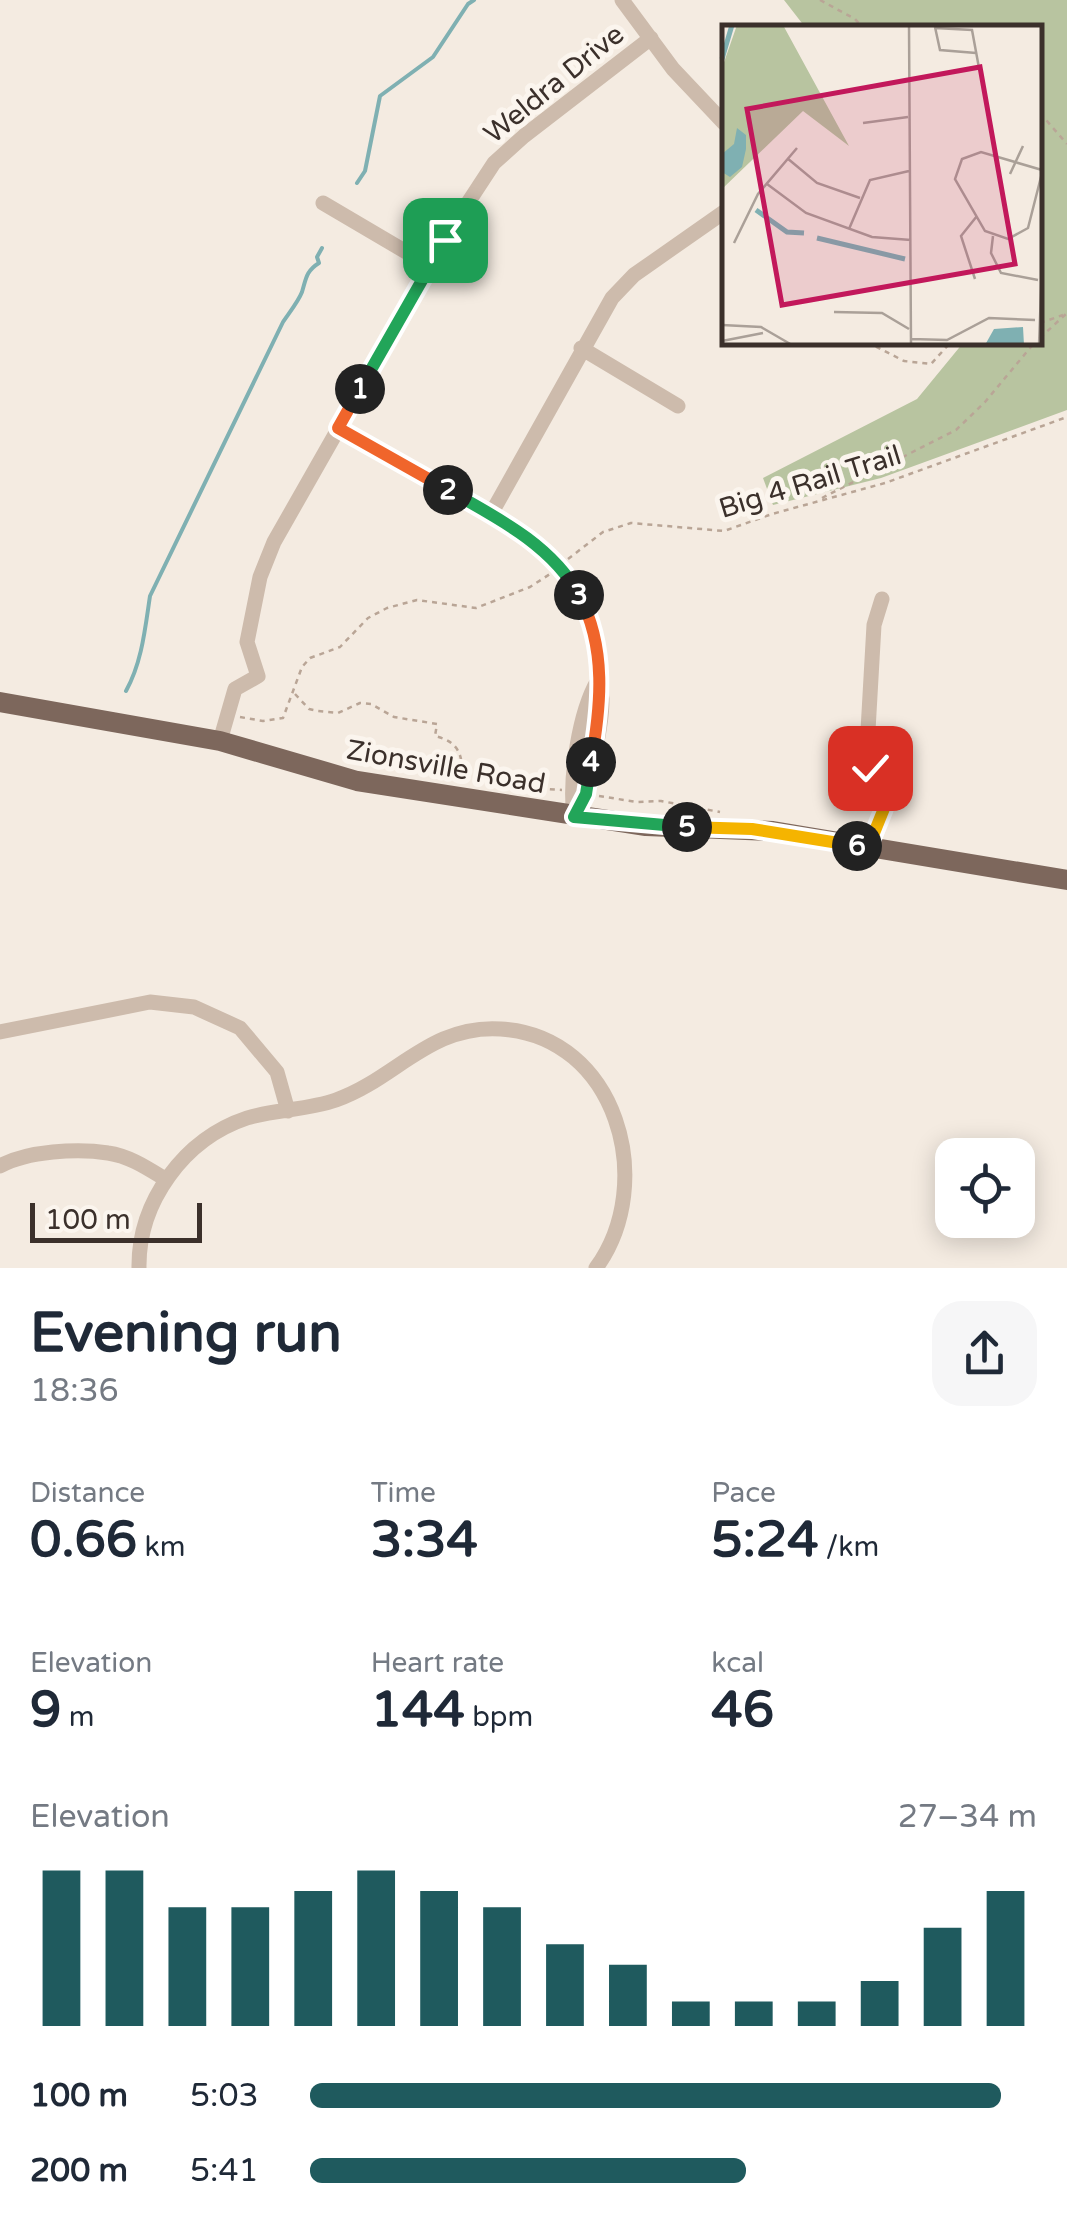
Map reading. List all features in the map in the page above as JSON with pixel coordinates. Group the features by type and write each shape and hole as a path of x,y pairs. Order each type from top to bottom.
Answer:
{"main road":[{"name":"Zionsville Road","path":"0,702 220,741 356,781 646,826 752,829 1067,880"}],"street":[{"path":"622,0 672,68 722,122"},
{"name":"Weldra Drive","path":"229,715 235,689 258,676 248,642 260,577 274,542 430,266 494,162 651,38"},
{"path":"323,203 430,266"},
{"path":"491,514 612,298 634,274 722,213"},
{"path":"581,348 678,406"},
{"path":"338,428 491,514 549,555 573,584 595,637 602,700 586,794 574,817"},
{"path":"868,848 885,806 870,768 867,748 874,625 882,599"},
{"path":"220,741 229,715"},
{"path":"0,1032 150,1002 194,1007 240,1028 277,1072 288,1110"},
{"path":"139,1268 148,1212 165,1179 202,1142 246,1119 338,1099 446,1035 500,1029 539,1037 571,1055 601,1085 623,1145 622,1193 607,1252 596,1268"},
{"path":"0,1166 37,1156 109,1153 139,1163 165,1179"}],"path":[{"path":"823,1 860,25"},
{"path":"1042,115 1067,144"},
{"path":"1042,321 1066,314"},
{"path":"1042,336 1066,314"},
{"path":"873,345 904,361 930,364 948,345"},
{"path":"815,502 956,430 1032,345"},
{"name":"Big 4 Rail Trail","path":"568,560 602,532 631,523 724,531 885,483 1067,417"},
{"path":"229,715 263,721 283,718 302,667 310,658 340,647 368,618 387,608 417,600 476,608 530,588 550,574"},
{"path":"294,693 309,709 318,712 338,713 371,704 394,717 437,724 435,736 451,742 462,757 461,783 470,784"},
{"path":"488,784 553,788"}],"green space":[{"path":"784,0 1067,0 1067,410 881,478 773,505 763,478 917,399 961,345 1042,345 1042,25 803,25"}],"waterway":[{"path":"357,183 365,171 380,96 433,57 474,0"},
{"path":"126,691 139,657 150,596 283,322 300,296 309,272 319,263 317,257 322,248"}],"route":[{"path":"445,240 338,428 491,514 549,555 573,584 595,637 602,700 586,794 574,817 646,826 752,829 868,848 885,806 870,768"}]}
